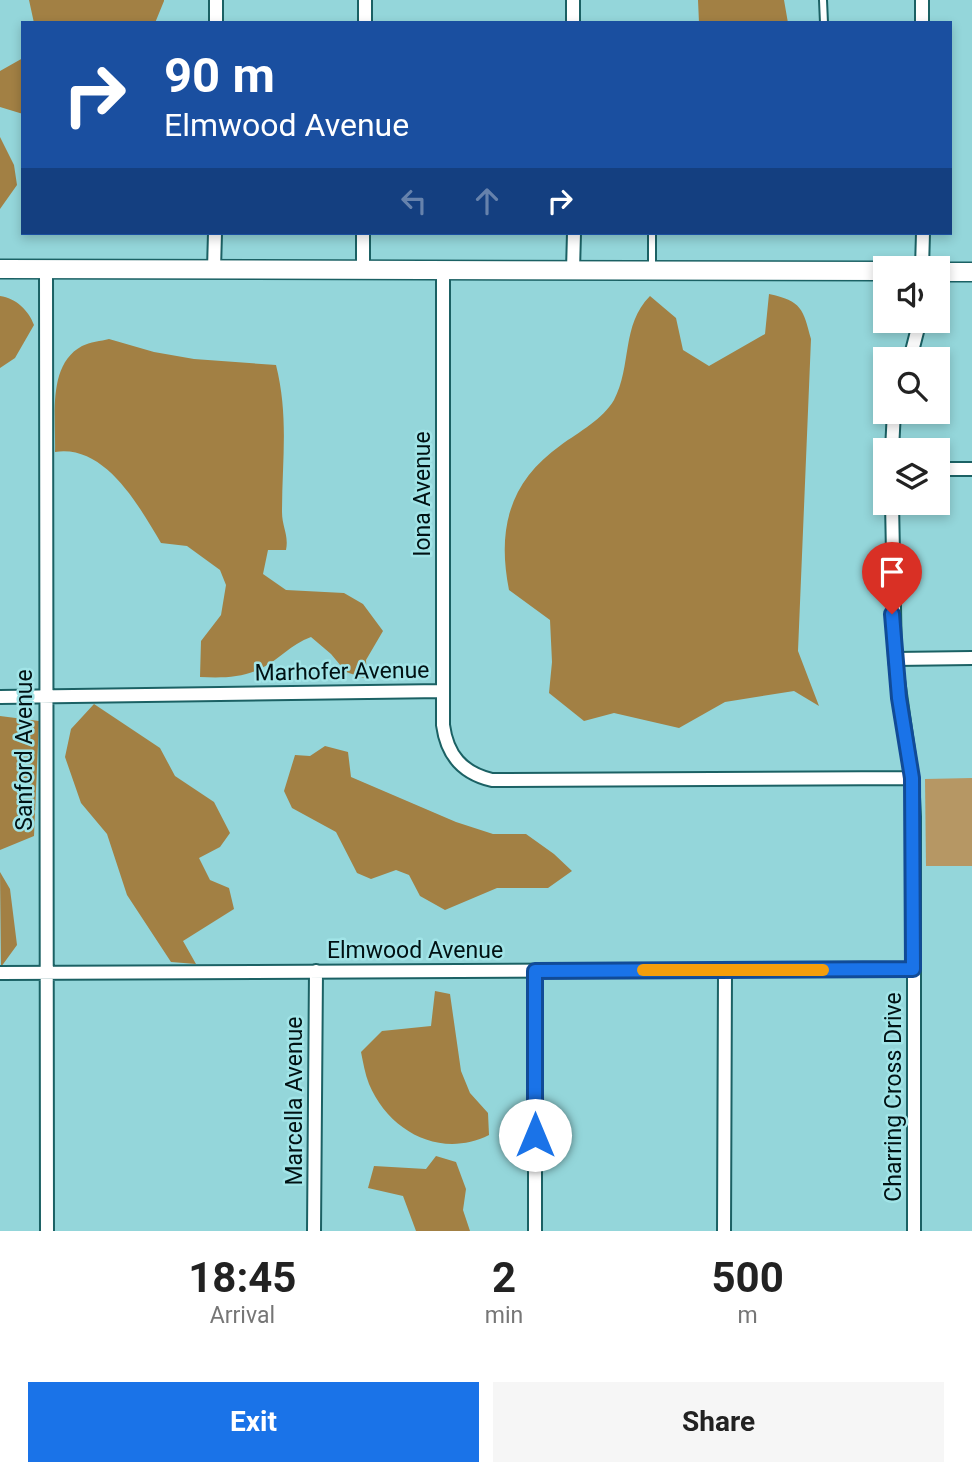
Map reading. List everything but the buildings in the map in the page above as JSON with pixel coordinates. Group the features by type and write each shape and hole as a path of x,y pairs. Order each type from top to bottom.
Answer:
{"main road":[{"path":"0,269 873,271"},
{"path":"950,272 972,272"}],"street":[{"path":"216,0 216,21"},
{"path":"365,0 365,21"},
{"path":"573,0 573,21"},
{"path":"922,0 922,21"},
{"path":"215,235 215,269"},
{"path":"363,235 363,269"},
{"path":"573,270 574,235"},
{"path":"922,256 923,235"},
{"name":"Sanford Avenue","path":"46,269 47,1231"},
{"name":"Iona Avenue","path":"443,270 443,691"},
{"path":"950,469 972,469"},
{"name":"Charring Cross Drive","path":"892,515 895,659 912,778 914,1231"},
{"path":"895,659 972,658"},
{"name":"Marhofer Avenue","path":"0,697 443,691 446,743 453,756 464,769 492,780 912,778"},
{"name":"Elmwood Avenue","path":"0,973 724,972 913,969"},
{"name":"Marcella Avenue","path":"314,1231 316,971"},
{"path":"535,971 535,1231"},
{"path":"724,972 724,1231"}],"lane":[{"path":"823,0 824,21"},
{"path":"652,235 652,270"}],"shaded area":[{"path":"29,0 164,0 156,21 34,21"},
{"path":"698,0 784,0 788,21 699,21"},
{"path":"21,59 21,113 0,107 0,71"},
{"path":"0,137 14,165 17,185 0,209"},
{"path":"769,294 795,303 803,313 811,339 798,651 819,706 794,691 725,702 679,728 614,713 584,721 549,693 552,662 550,620 509,590 505,547 511,508 529,475 543,459 597,419 614,400 620,387 635,320 650,296 676,318 683,350 709,366 765,334"},
{"path":"0,296 21,306 34,325 15,358 0,368"},
{"path":"109,339 154,352 194,359 276,365 284,421 282,512 287,545 286,550 268,550 263,574 286,590 344,593 363,604 383,631 366,660 367,679 346,672 331,654 311,637 253,672 231,677 200,677 201,641 221,615 226,585 220,570 187,546 161,543 131,496 105,468 90,458 73,452 55,452 56,393 63,366 82,346"},
{"path":"94,704 160,748 175,776 214,802 230,833 220,847 199,858 210,880 229,888 234,909 183,941 196,964 171,962 127,895 107,834 81,803 65,757 71,729"},
{"path":"0,716 39,721 34,836 0,850"},
{"path":"325,746 348,752 351,777 456,822 493,834 526,834 572,871 548,888 497,888 445,910 420,896 409,875 396,870 371,879 357,873 336,832 292,808 284,791 295,755 310,756"},
{"path":"972,778 972,866 926,866 925,779"},
{"path":"0,872 10,889 17,945 1,967"},
{"path":"435,991 450,994 461,1071 470,1093 488,1113 489,1135 471,1142 435,1142 403,1128 389,1116 378,1101 364,1068 361,1052 382,1031 431,1026"},
{"path":"436,1156 456,1162 466,1189 463,1210 470,1231 416,1231 403,1196 368,1188 374,1166 426,1169"}],"slow traffic":[{"path":"643,970 823,970"}],"route":[{"path":"535,1135 535,971 913,969 912,778 899,698 892,614"}]}
